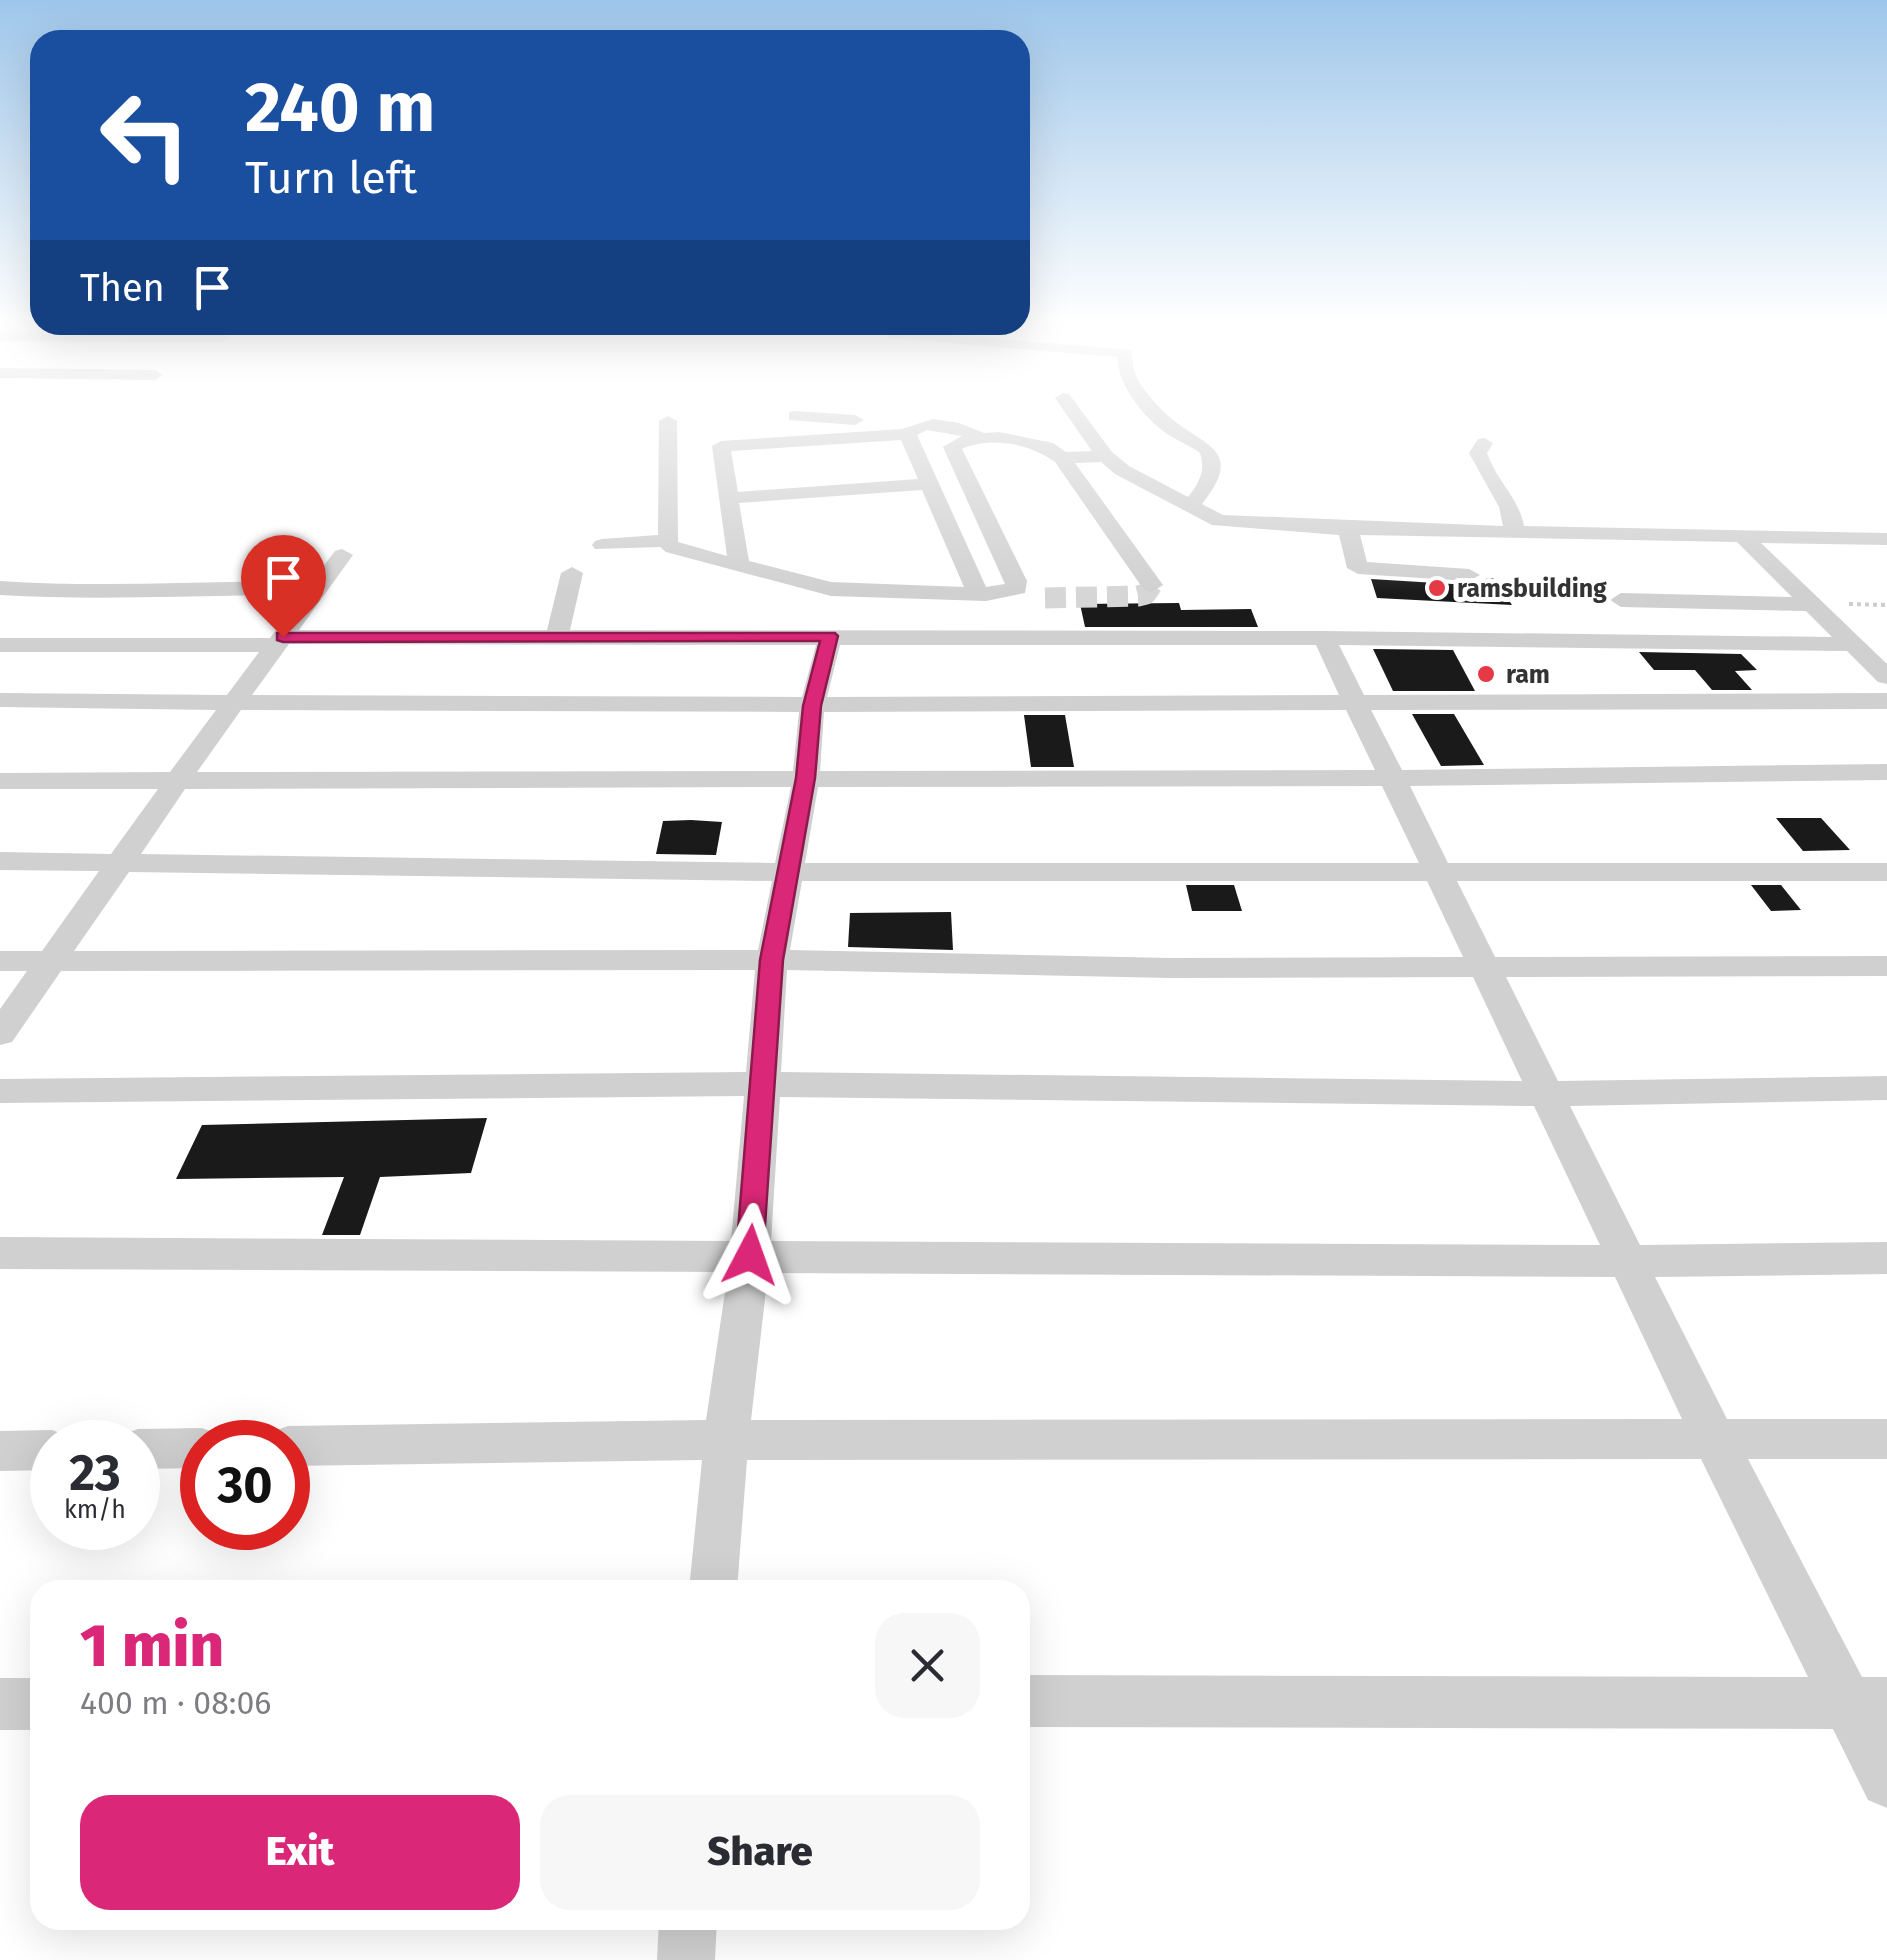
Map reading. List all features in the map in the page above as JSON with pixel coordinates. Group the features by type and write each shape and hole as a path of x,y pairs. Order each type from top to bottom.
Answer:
{"street":[{"path":"1072,410 1104,456 1189,508 1234,524 1887,539"},
{"path":"1156,410 1211,456 1210,478 1203,495 1189,508"},
{"path":"794,416 865,421 908,432"},
{"path":"668,421 668,540 673,548 831,589 978,593 1017,588 952,447 975,426"},
{"path":"740,566 721,446 908,432 932,425 975,426 1047,447 1062,458 1152,585"},
{"path":"908,432 978,593"},
{"path":"1484,443 1478,453 1481,466 1513,508 1514,530"},
{"path":"1062,458 1104,456"},
{"path":"730,498 931,484"},
{"path":"1348,529 1358,568 1468,575"},
{"path":"1744,538 1887,678"},
{"path":"602,545 668,540"},
{"path":"0,1034 342,555"},
{"path":"557,637 572,573"},
{"path":"0,588 75,594 133,588 318,588"},
{"path":"1622,600 1811,604"},
{"path":"0,645 830,636 1853,644"},
{"path":"714,1580 726,1440 750,1255 772,960 806,778 812,706 830,636"},
{"path":"1324,638 1712,1437 1868,1703 1887,1781"},
{"path":"0,700 812,706 1355,700 1887,701"},
{"path":"0,781 175,784 1887,772"},
{"path":"0,861 791,872 1887,872"},
{"path":"0,961 772,960 1170,968 1887,966"},
{"path":"0,1092 762,1084 1546,1094 1887,1088"},
{"path":"0,1252 1627,1261 1887,1258"},
{"path":"310,1446 726,1440 1887,1439"},
{"path":"0,1451 30,1450"},
{"path":"1030,1701 1868,1703"},
{"path":"0,1704 30,1704"},
{"path":"686,1960 688,1930"}],"building":[{"name":"ramsbuilding","path":"1482,578 1494,578 1512,605 1377,598 1371,579 1469,585"},
{"path":"1179,603 1181,610 1251,609 1258,627 1085,627 1080,604"},
{"path":"1373,649 1453,650 1475,691 1393,691"},
{"path":"1639,652 1741,654 1757,670 1735,671 1752,690 1712,690 1695,670 1654,670"},
{"path":"1412,714 1454,714 1484,765 1441,766"},
{"path":"1024,715 1065,715 1074,767 1031,767"},
{"path":"1776,818 1821,818 1850,850 1803,851"},
{"path":"663,821 722,822 716,855 656,854"},
{"path":"1186,885 1234,885 1242,911 1192,911"},
{"path":"1751,885 1781,885 1801,910 1771,911"},
{"path":"951,912 953,950 848,947 850,913"},
{"path":"487,1118 471,1173 380,1177 360,1235 322,1235 344,1177 176,1179 202,1125"}],"tunnel":[{"path":"1045,598 1138,596 1146,594 1152,585"}],"place":[{"name":"ramsbuilding","path":"1437,588"},
{"name":"ram","path":"1486,674"}],"route":[{"path":"283,637 830,636 812,706 806,778 772,960 750,1255"}]}
